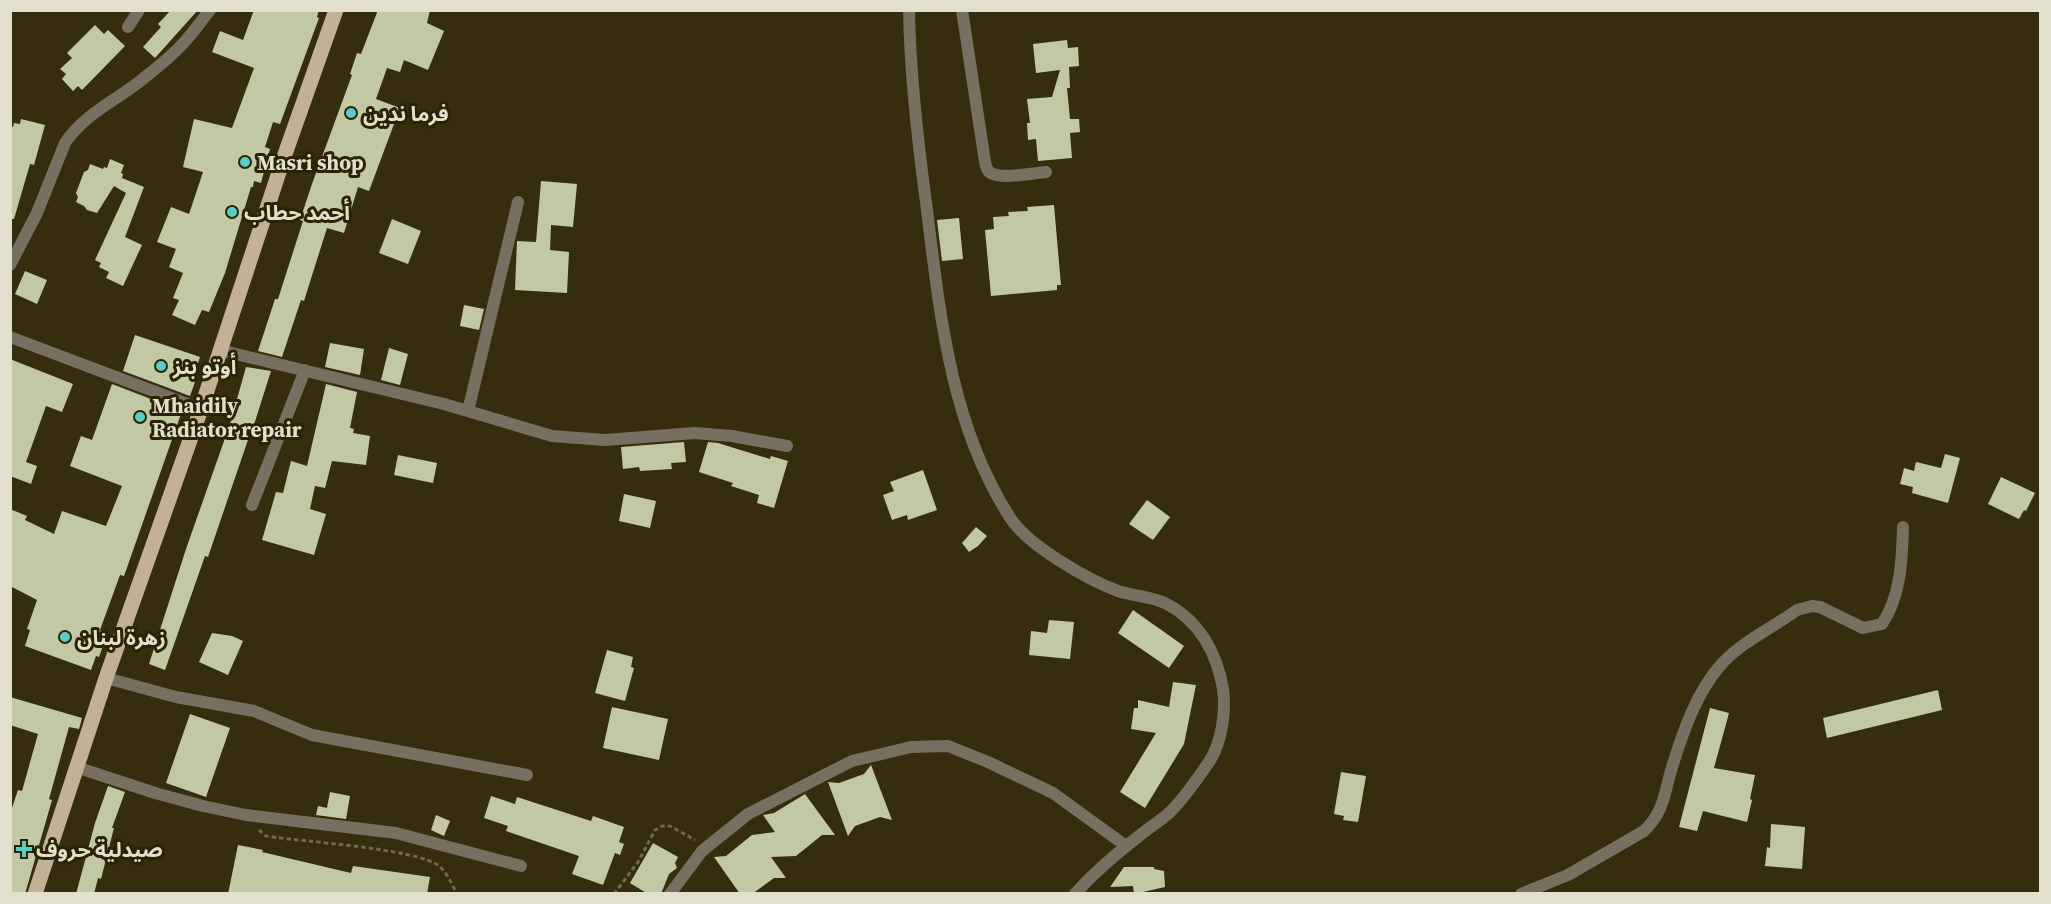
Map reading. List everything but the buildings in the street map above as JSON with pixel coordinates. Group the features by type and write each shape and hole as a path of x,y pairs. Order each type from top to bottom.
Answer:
{"main road":[{"path":"35,894 106,678 201,409 219,350 336,10"}],"street":[{"path":"128,27 139,10"},
{"path":"10,266 37,213 60,152 72,132 84,120 140,81 176,50 187,40 210,10"},
{"path":"909,10 917,131 940,311 956,393 974,447 993,490 1014,523 1042,548 1082,575 1120,591 1165,603 1194,623 1208,642 1221,678 1226,708 1218,742 1211,759 1169,813 1091,875 1075,894"},
{"path":"962,10 980,135 988,170 991,174 1003,175 1046,172"},
{"path":"468,411 518,202"},
{"path":"10,337 201,409"},
{"path":"219,350 468,411 552,436 605,440 695,433 732,436 787,446"},
{"path":"252,505 305,370"},
{"path":"1521,894 1568,875 1644,831 1653,822 1660,812 1674,761 1694,708 1719,666 1738,650 1797,610 1805,608 1820,607 1863,628 1882,624 1891,611 1898,588 1903,527"},
{"path":"106,678 176,697 254,711 324,738 422,754 527,775"},
{"path":"670,894 702,851 748,814 852,761 911,747 948,746 988,762 1053,793 1126,846"},
{"path":"76,767 155,793 246,814 396,833 521,866"}],"path":[{"path":"246,814 266,836 376,849 427,860 442,869 457,894"},
{"path":"614,894 638,862 655,830 662,826 674,828 696,840 702,851"}],"place":[{"name":"فرما ندين","path":"351,113"},
{"name":"Masri shop","path":"245,162"},
{"name":"أحمد حطاب","path":"232,212"},
{"name":"أوتو بنز","path":"161,366"},
{"name":"Mhaidily Radiator repair","path":"140,417"},
{"name":"زهرة لبنان","path":"65,637"},
{"name":"صيدلية حروف","path":"24,849"}]}
